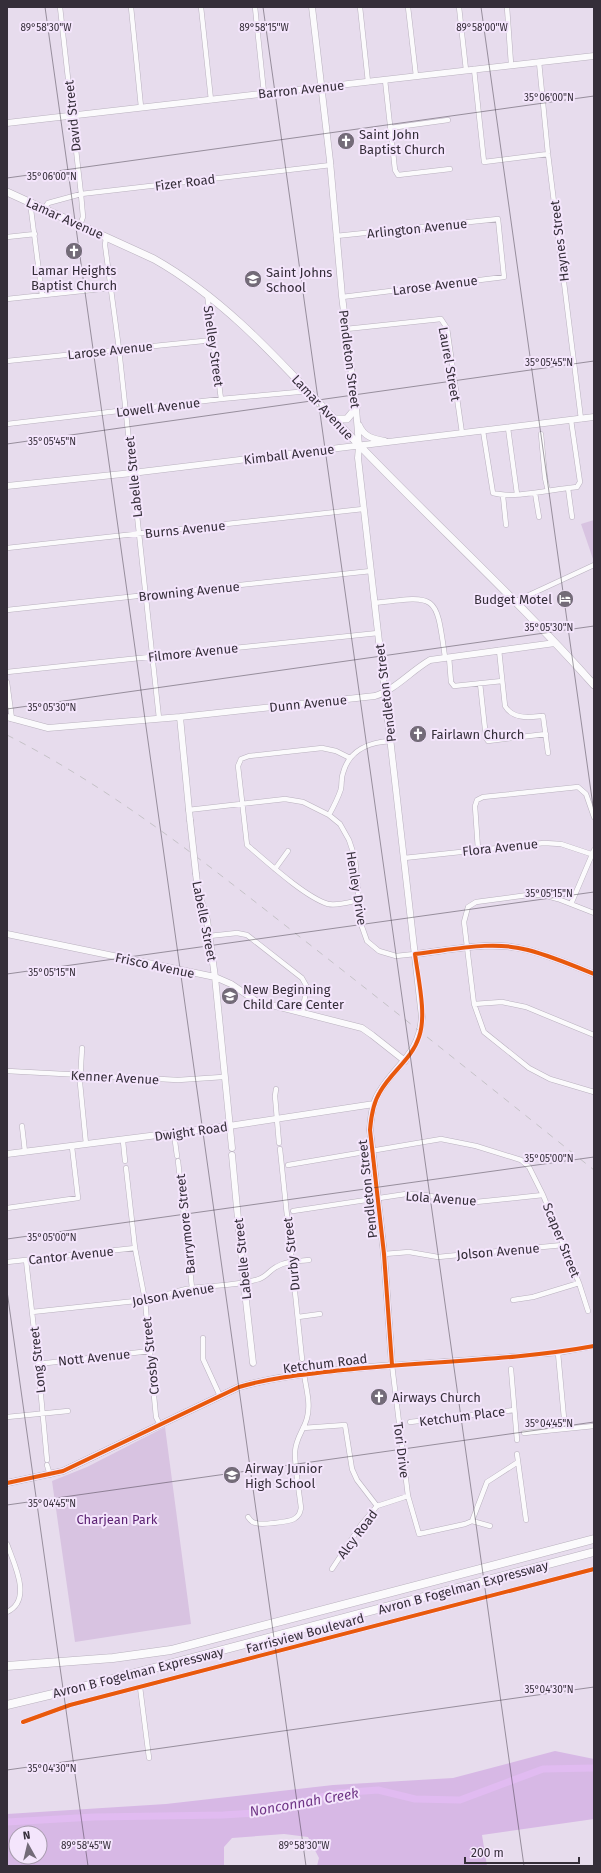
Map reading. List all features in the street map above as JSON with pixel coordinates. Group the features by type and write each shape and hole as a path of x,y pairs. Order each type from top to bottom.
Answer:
{"highway":[{"name":"Avron B Fogelman Expressway","path":"7,1666 113,1658 171,1650 594,1539"},
{"name":"Avron B Fogelman Expressway","path":"7,1705 82,1687 594,1552"}],"main road":[{"name":"Pendleton Street","path":"312,7 331,165 342,297 356,408 359,446 358,458 363,509 422,1017 421,1028 416,1046 380,1091 374,1104 370,1130 384,1254 392,1365"},
{"name":"Barron Avenue","path":"7,123 368,82 511,64 594,56"},
{"name":"Lamar Avenue","path":"7,192 160,262 207,293 244,325 336,419 359,446 555,643 594,685"},
{"path":"336,419 347,419 356,408"},
{"name":"Kimball Avenue","path":"7,486 132,473 594,418"},
{"path":"357,420 364,434 388,442"},
{"name":"Dunn Avenue","path":"9,718 48,728 180,717 375,696 385,693 416,668 430,660 555,643"},
{"name":"Labelle Street","path":"180,717 188,810 196,874 209,936 215,977 223,1077 253,1364"},
{"name":"Frisco Avenue","path":"7,934 215,977 230,984 256,1001 362,1028 405,1061"},
{"path":"415,954 499,946 527,949 594,974"},
{"name":"Dwight Road","path":"7,1154 123,1141 374,1104"},
{"name":"Ketchum Road","path":"7,1483 63,1471 239,1387 257,1382 304,1374 392,1365"}],"street":[{"name":"David Street","path":"60,7 81,194 83,218 80,225"},
{"path":"131,7 141,108"},
{"path":"201,7 211,100"},
{"path":"255,7 264,93"},
{"path":"360,7 368,82"},
{"path":"408,7 416,76"},
{"path":"458,7 466,70"},
{"path":"507,7 511,64"},
{"name":"Haynes Street","path":"539,62 548,154 581,419"},
{"path":"474,69 484,162 548,154"},
{"path":"385,80 395,170 398,175 450,168"},
{"path":"390,128 448,120"},
{"name":"Fizer Road","path":"44,209 48,203 81,194 331,165"},
{"path":"30,202 42,295"},
{"name":"Arlington Avenue","path":"336,236 498,219 504,277"},
{"path":"7,237 35,234"},
{"name":"Labelle Street","path":"106,237 105,245 119,349 159,718"},
{"name":"Larose Avenue","path":"342,297 504,277"},
{"path":"7,299 110,288"},
{"name":"Shelley Street","path":"207,293 221,399"},
{"name":"Laurel Street","path":"346,329 440,319 447,328 462,433"},
{"name":"Larose Avenue","path":"7,361 213,340"},
{"name":"Lowell Avenue","path":"7,424 221,399 308,391"},
{"path":"483,431 493,493 503,496 535,493 577,487 580,482 571,420"},
{"path":"508,428 517,494"},
{"path":"541,434 545,478 548,491"},
{"path":"568,488 572,517"},
{"path":"535,493 539,517"},
{"path":"503,496 506,525"},
{"name":"Burns Avenue","path":"7,548 363,509"},
{"path":"514,602 594,565"},
{"name":"Browning Avenue","path":"7,610 146,596 371,570"},
{"path":"375,603 416,598 427,600 435,607 439,616 451,682 454,686 502,681"},
{"name":"Filmore Avenue","path":"7,672 378,633"},
{"path":"499,650 505,706 508,711 523,718 543,716 548,753"},
{"path":"7,682 9,718"},
{"path":"480,683 486,738 488,741 546,734"},
{"path":"329,815 338,799 343,772 350,758 357,750 368,744 377,741 391,741"},
{"path":"350,758 336,751 322,748 249,756 241,759 238,766 247,845 275,869 316,899 330,904 359,900"},
{"path":"478,849 475,806 477,800 483,797 578,787 586,794 594,817"},
{"name":"Henley Drive","path":"188,810 285,799 303,802 329,815 340,824 349,840 355,858 361,924 367,941 379,951 396,956 415,954"},
{"name":"Flora Avenue","path":"404,858 544,843 561,844 593,853"},
{"path":"275,869 288,851"},
{"path":"571,904 593,853"},
{"path":"594,913 550,896 536,895 476,902 468,907 464,916 474,1004 484,1032 529,1068 550,1079 594,1092"},
{"path":"209,936 237,933 247,935 302,978 307,987 302,1012"},
{"path":"474,1004 502,1002 526,1007 594,1035"},
{"path":"82,1048 80,1075 86,1144"},
{"name":"Kenner Avenue","path":"7,1071 178,1080 223,1077"},
{"path":"276,1089 275,1096 279,1143"},
{"path":"22,1126 24,1152"},
{"name":"Barrymore Street","path":"174,1134 192,1288"},
{"name":"Scaper Street","path":"372,1150 441,1139 455,1141 514,1157 526,1163 532,1171 543,1195 579,1283 588,1311"},
{"path":"123,1141 125,1161"},
{"path":"7,1208 78,1198 72,1147"},
{"name":"Durby Street","path":"280,1148 302,1359"},
{"path":"288,1165 372,1150"},
{"name":"Crosby Street","path":"126,1168 135,1248 145,1300 156,1417 160,1426"},
{"name":"Lola Avenue","path":"292,1211 377,1197 406,1194 425,1195 462,1202 476,1202 543,1195"},
{"name":"Jolson Avenue","path":"384,1254 409,1252 438,1257 563,1245"},
{"name":"Cantor Avenue","path":"7,1262 135,1248"},
{"name":"Long Street","path":"26,1260 38,1364 47,1463 50,1475"},
{"name":"Jolson Avenue","path":"32,1312 161,1298 176,1291 192,1288 244,1283 261,1279 276,1267 292,1262 309,1260"},
{"path":"513,1300 533,1297 579,1283"},
{"path":"298,1317 320,1314"},
{"path":"202,1338 203,1359 220,1396"},
{"name":"Ketchum Road","path":"392,1365 558,1353 594,1346"},
{"name":"Nott Avenue","path":"38,1364 150,1351"},
{"path":"558,1353 565,1429"},
{"name":"Tori Drive","path":"392,1365 408,1496 419,1534 472,1521"},
{"path":"511,1369 517,1440"},
{"path":"248,1517 254,1523 258,1524 290,1520 300,1514 301,1508 295,1453 299,1433 307,1418 308,1407 304,1374"},
{"name":"Ketchum Place","path":"410,1422 514,1410"},
{"path":"7,1417 68,1411"},
{"path":"303,1428 345,1425 352,1468 357,1480 377,1506"},
{"path":"524,1433 594,1426"},
{"path":"517,1454 526,1520"},
{"path":"490,1526 472,1521 487,1482 518,1462"},
{"name":"Alcy Road","path":"332,1569 360,1525 377,1506 408,1496"},
{"path":"7,1544 22,1590 19,1600 13,1609 7,1612"},
{"name":"Farrisview Boulevard","path":"23,1722 70,1705 594,1569"},
{"path":"140,1687 149,1758"}],"green space":[{"path":"594,520 594,559 593,559 581,524"},
{"name":"Charjean Park","path":"165,1427 191,1624 75,1642 52,1481 87,1467"}],"shaded area":[{"path":"555,1751 594,1759 594,1819 482,1835 487,1866 317,1866 319,1858 308,1837 284,1834 232,1838 224,1847 224,1866 7,1866 7,1814 166,1804 333,1785 453,1778"}],"waterway":[{"name":"Nonconnah Creek","path":"7,1822 94,1817 223,1815 255,1813 338,1793 378,1790 415,1799 460,1800 543,1769 594,1768"}],"railway":[{"path":"7,735 46,756 122,803 194,855 374,995 594,1170"}],"cycle path":[{"path":"392,1365 384,1254 370,1130 373,1110 378,1096 390,1078 412,1052 419,1037 422,1007 415,954 486,946 514,947 545,955 594,974"},
{"path":"7,1483 63,1471 239,1387 291,1376 375,1367 532,1355 594,1346"},
{"path":"23,1722 70,1705 594,1569"}],"place":[{"name":"Saint John Baptist Church","path":"346,141"},
{"name":"Lamar Heights Baptist Church","path":"74,251"},
{"name":"Saint Johns School","path":"253,279"},
{"name":"Budget Motel","path":"565,599"},
{"name":"Fairlawn Church","path":"418,734"},
{"name":"New Beginning Child Care Center","path":"230,996"},
{"name":"Airways Church","path":"379,1397"},
{"name":"Airway Junior High School","path":"232,1475"}]}
